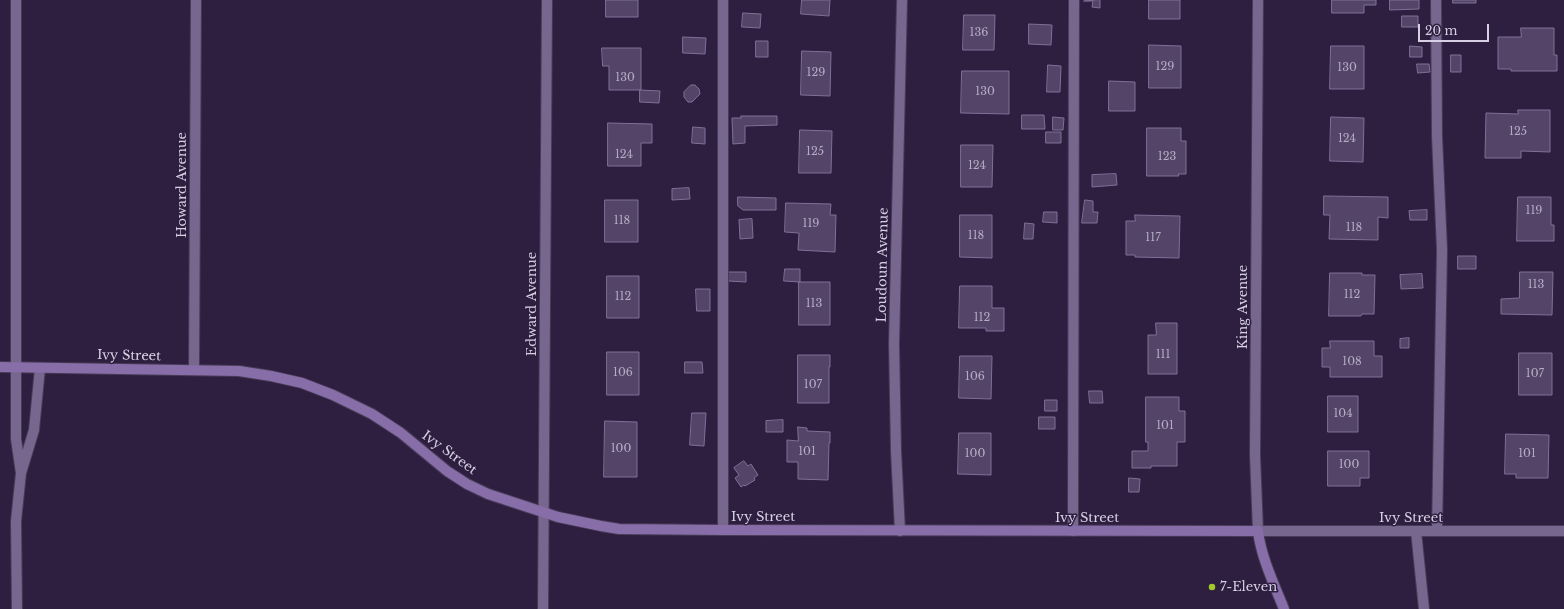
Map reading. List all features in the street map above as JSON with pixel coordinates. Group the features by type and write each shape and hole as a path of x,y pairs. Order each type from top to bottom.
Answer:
{"main road":[{"name":"Ivy Street","path":"0,367 16,366 40,368 239,371 302,383 333,395 372,414 401,433 467,484 488,494 543,512 580,522 619,528 900,531 1258,530"},
{"name":"King Avenue","path":"1258,530 1259,540 1284,609"}],"street":[{"path":"16,0 16,439 21,473"},
{"name":"Howard Avenue","path":"194,370 196,0"},
{"name":"Edward Avenue","path":"543,609 547,0"},
{"path":"723,530 724,0"},
{"name":"Loudoun Avenue","path":"900,531 894,344 902,0"},
{"path":"1073,531 1074,0"},
{"name":"King Avenue","path":"1258,0 1255,455 1258,530"},
{"path":"1436,0 1437,136 1442,250 1437,531"},
{"path":"17,609 16,521 21,473 34,430 40,368"},
{"name":"Ivy Street","path":"1258,530 1564,531"},
{"path":"1416,531 1424,609"}],"building":[{"path":"606,0 638,0 638,17 606,17"},
{"path":"802,0 830,0 829,16 801,14"},
{"path":"1100,0 1100,8 1092,7 1093,1 1084,1"},
{"path":"1149,0 1180,0 1180,19 1149,19"},
{"path":"1332,0 1376,0 1376,5 1364,5 1364,13 1332,13"},
{"path":"1390,0 1419,0 1419,9 1390,10"},
{"path":"1453,0 1476,0 1476,3 1453,3"},
{"path":"743,13 761,14 760,28 742,27"},
{"path":"964,15 995,15 994,50 963,50"},
{"path":"1402,16 1418,16 1418,27 1402,27"},
{"path":"1029,24 1052,25 1051,45 1029,44"},
{"path":"1521,28 1554,28 1554,55 1557,55 1557,71 1511,71 1511,69 1498,69 1498,37 1521,37"},
{"path":"683,37 706,38 705,54 683,53"},
{"path":"756,41 768,41 768,57 756,57"},
{"path":"1149,45 1181,46 1181,88 1149,88"},
{"path":"1331,46 1364,46 1364,89 1330,89"},
{"path":"1410,46 1422,47 1422,57 1410,57"},
{"path":"602,48 641,48 641,90 609,90 609,66 603,66"},
{"path":"802,51 831,52 830,96 801,95"},
{"path":"1451,55 1461,55 1461,72 1451,72"},
{"path":"1417,64 1429,64 1430,72 1418,73"},
{"path":"1048,65 1061,66 1060,92 1047,92"},
{"path":"962,71 1009,71 1009,114 961,113"},
{"path":"1109,81 1135,82 1135,111 1109,111"},
{"path":"691,85 695,85 699,89 700,94 692,102 688,102 684,97 684,92"},
{"path":"640,90 660,91 659,103 640,102"},
{"path":"1518,110 1550,110 1550,152 1521,151 1521,158 1485,158 1486,113 1518,114"},
{"path":"1022,115 1044,115 1045,129 1022,129"},
{"path":"741,116 777,116 777,125 745,126 745,143 733,144 732,118 741,118"},
{"path":"1053,117 1064,118 1063,130 1053,130"},
{"path":"1331,117 1364,118 1363,162 1330,161"},
{"path":"608,123 652,124 652,143 641,143 641,166 608,166"},
{"path":"693,127 705,128 705,144 692,143"},
{"path":"1147,128 1181,128 1181,141 1186,141 1186,174 1178,174 1179,176 1147,176"},
{"path":"800,130 832,131 831,173 799,173"},
{"path":"1046,132 1061,132 1061,143 1046,143"},
{"path":"961,145 993,145 992,187 961,187"},
{"path":"1116,174 1117,185 1092,187 1092,175"},
{"path":"689,188 690,199 672,200 672,189"},
{"path":"1324,196 1388,197 1388,218 1378,217 1378,240 1329,239 1330,215 1324,215"},
{"path":"738,197 776,198 776,210 743,210 738,206"},
{"path":"1518,197 1551,197 1551,225 1554,225 1554,241 1517,241"},
{"path":"605,200 638,200 638,242 605,242"},
{"path":"1085,200 1093,201 1093,212 1098,212 1097,223 1082,223"},
{"path":"786,203 831,204 830,215 836,215 835,252 798,250 799,233 785,232"},
{"path":"1427,210 1427,220 1410,220 1409,211"},
{"path":"1044,212 1057,212 1057,223 1043,222"},
{"path":"960,215 992,215 992,258 960,257"},
{"path":"1135,215 1180,216 1179,258 1135,257 1135,255 1126,255 1126,221 1135,221"},
{"path":"752,219 753,238 740,239 739,220"},
{"path":"1025,223 1034,224 1033,239 1024,239"},
{"path":"1458,256 1476,256 1476,269 1458,269"},
{"path":"785,269 800,269 800,282 784,281"},
{"path":"729,272 746,272 746,282 728,281"},
{"path":"1520,272 1553,272 1552,315 1501,314 1501,299 1519,298"},
{"path":"1330,273 1362,273 1362,275 1375,275 1374,314 1362,314 1361,316 1329,316"},
{"path":"1422,274 1423,288 1401,289 1400,275"},
{"path":"607,276 639,276 639,318 607,318"},
{"path":"799,282 830,282 830,325 799,325"},
{"path":"960,286 992,286 992,308 1004,308 1004,331 986,331 986,328 959,328"},
{"path":"696,289 710,289 710,311 697,311"},
{"path":"1156,323 1177,323 1177,374 1148,374 1148,335 1156,335"},
{"path":"1409,338 1409,348 1400,348 1400,339"},
{"path":"1330,341 1374,341 1374,356 1382,356 1382,377 1330,377 1330,367 1322,367 1322,348 1330,348"},
{"path":"607,352 639,352 639,395 607,395"},
{"path":"1519,353 1552,353 1552,395 1519,395"},
{"path":"798,355 830,355 829,403 798,403"},
{"path":"960,356 992,356 991,399 959,398"},
{"path":"685,362 702,362 703,373 685,373"},
{"path":"1089,391 1102,391 1103,403 1090,403"},
{"path":"1328,396 1358,396 1358,432 1328,432"},
{"path":"1146,397 1179,397 1179,411 1185,411 1185,442 1177,442 1177,466 1132,468 1132,451 1148,451 1148,442 1146,442"},
{"path":"1045,400 1057,400 1057,411 1045,411"},
{"path":"692,413 706,413 704,446 690,445"},
{"path":"1039,417 1055,417 1055,429 1039,429"},
{"path":"783,420 783,432 766,432 766,421"},
{"path":"605,421 637,422 637,477 604,477"},
{"path":"798,427 807,428 807,431 830,432 828,480 798,479 798,462 787,462 787,440 798,441"},
{"path":"959,433 991,433 991,475 958,474"},
{"path":"1506,434 1549,435 1548,478 1516,478 1516,474 1505,474"},
{"path":"1328,451 1369,451 1369,478 1360,478 1360,486 1328,486"},
{"path":"744,461 748,466 751,464 758,475 754,478 755,480 741,487 735,478 739,475 734,468"},
{"path":"1129,478 1140,479 1139,492 1129,492"}],"place":[{"name":"7-Eleven","path":"1212,587"}]}
